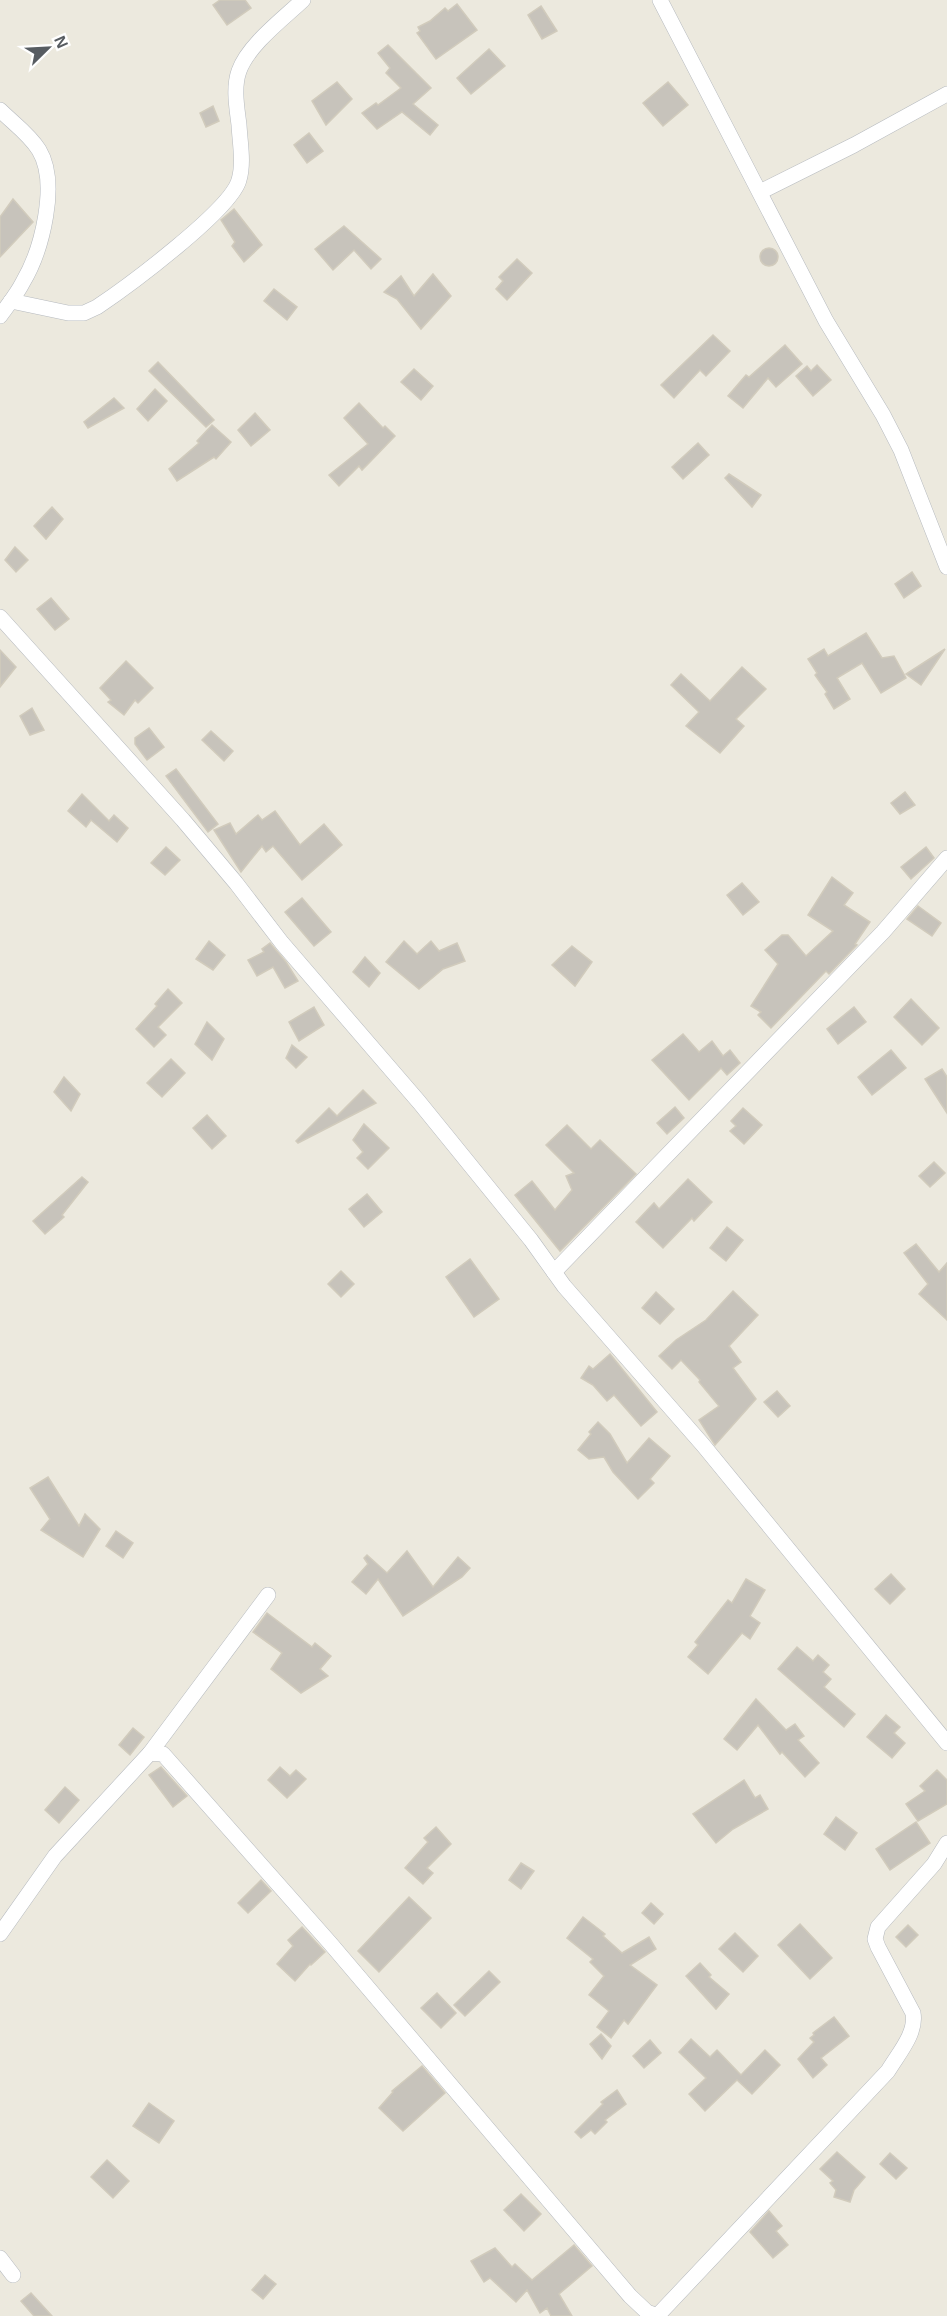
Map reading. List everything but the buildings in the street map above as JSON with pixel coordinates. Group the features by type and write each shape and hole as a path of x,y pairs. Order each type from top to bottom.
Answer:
{"street":[{"path":"11,301 68,313 84,313 97,307 191,234 218,210 231,196 239,181 242,163 236,99 239,71 245,58 303,0"},
{"path":"660,0 826,321 902,450 947,567"},
{"path":"760,192 854,145 947,94"},
{"path":"0,110 29,137 38,149 45,162 47,178 42,236 36,256 24,282 0,316"},
{"path":"0,617 183,820 236,883 282,943 419,1102 531,1240 554,1272 703,1445 947,1743"},
{"path":"554,1272 883,932 947,858"},
{"path":"0,1934 56,1856 150,1753 268,1595"},
{"path":"150,1753 163,1754 171,1761 338,1952 630,2296 647,2312 655,2315 660,2313 888,2071 914,2028 914,2018 878,1947 875,1939 878,1927 934,1864 947,1843"},
{"path":"0,2258 14,2275"}]}
